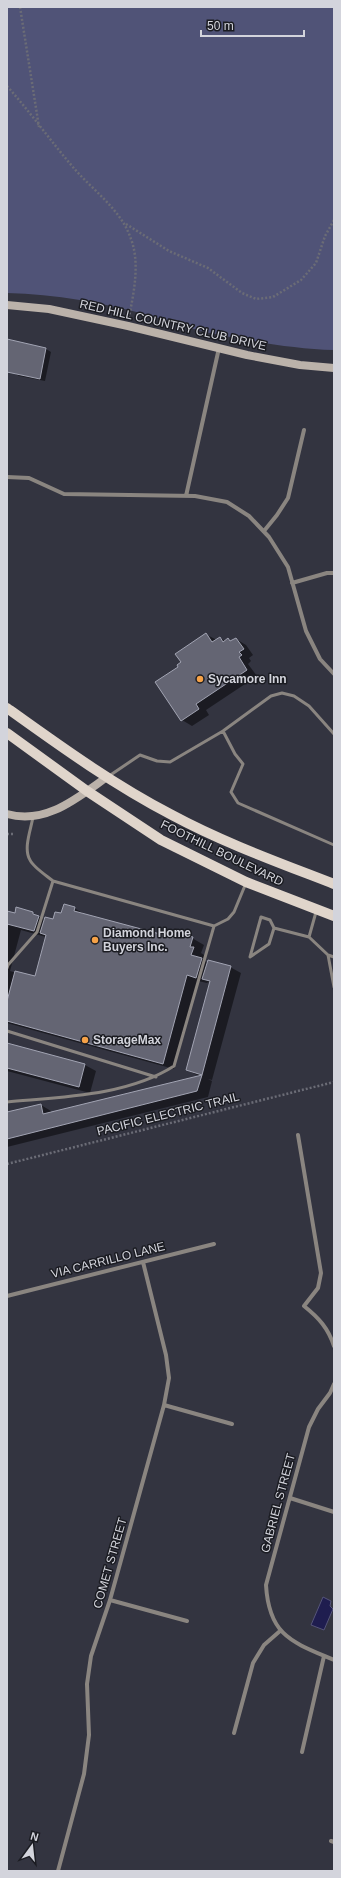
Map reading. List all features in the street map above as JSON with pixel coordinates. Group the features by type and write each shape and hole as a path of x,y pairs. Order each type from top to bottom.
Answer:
{"main road":[{"name":"FOOTHILL BOULEVARD","path":"7,708 69,753 172,816 229,842 334,884"},
{"name":"FOOTHILL BOULEVARD","path":"7,733 87,791 161,840 246,882 334,916"}],"street":[{"name":"RED HILL COUNTRY CLUB DRIVE","path":"7,304 50,309 300,365 334,368"},
{"path":"186,496 219,348"},
{"path":"264,531 288,498 304,430"},
{"path":"7,476 29,478 64,494 186,496 228,502 249,516 264,531 288,567 306,631 320,659 334,674"},
{"path":"292,583 327,573 334,573"},
{"path":"7,814 33,817 61,807 107,777"},
{"path":"298,1135 322,1273 318,1288 304,1306 319,1318 326,1327 334,1346"},
{"name":"VIA CARRILLO LANE","path":"7,1296 214,1244"},
{"name":"COMET STREET","path":"58,1871 84,1774 89,1735 87,1684 91,1656 110,1600 164,1405 169,1378 166,1355 143,1262"},
{"name":"GABRIEL STREET","path":"280,1631 271,1616 267,1601 266,1585 309,1427 318,1409 332,1395 334,1384"},
{"path":"164,1405 232,1424"},
{"path":"290,1498 334,1512"},
{"path":"110,1600 187,1621"},
{"path":"234,1733 253,1663 264,1645 280,1631 299,1645 334,1660"},
{"path":"302,1752 324,1656"}],"lane":[{"path":"107,777 140,755 157,761 170,762 223,731 271,696 282,693 294,696 309,706 334,734"},
{"path":"223,731 235,754 243,764 231,792 238,802 334,845"},
{"path":"33,817 29,838 29,860 53,881 214,926 228,919 231,915 246,882"},
{"path":"7,968 37,932 53,881"},
{"path":"309,937 317,910"},
{"path":"274,928 269,944 250,957 261,917 270,920 274,928 309,937 328,955 334,957"},
{"path":"7,1102 93,1094 157,1077 174,1066 214,926"},
{"path":"328,955 334,987"},
{"path":"7,1031 157,1077"}],"path":[{"path":"20,7 39,127"},
{"path":"7,86 86,183 111,205 125,224 132,240 136,261 135,283 128,326"},
{"path":"125,224 169,251 208,268 242,293 256,299 273,297 300,280 316,263 325,236 334,220"},
{"path":"7,834 15,834"},
{"name":"PACIFIC ELECTRIC TRAIL","path":"7,1164 334,1082"}],"shaded area":[{"path":"7,7 334,7 334,350 256,342 210,333 134,311 98,303 62,297 7,293"},
{"path":"323,1597 331,1601 330,1606 333,1609 324,1630 311,1625"}],"building":[{"path":"7,339 46,348 40,379 7,372"},
{"path":"206,633 212,642 220,637 223,642 228,638 230,641 236,638 244,649 239,652 242,655 239,657 247,670 196,704 199,709 181,721 155,682 178,667 177,665 181,662 175,654"},
{"path":"64,904 75,907 74,911 175,938 177,933 193,937 190,947 194,947 191,955 202,958 196,978 187,975 163,1064 7,1021 7,1001 15,971 35,976 46,935 40,933 45,917 53,919 55,912 61,913"},
{"path":"16,907 33,912 33,914 39,916 34,931 7,924 7,911 15,913"},
{"path":"208,960 231,966 202,1075 186,1070 210,981 202,979"},
{"path":"7,1043 85,1064 79,1087 7,1068"},
{"path":"202,1075 197,1091 7,1139 7,1112 41,1104 43,1114"}],"place":[{"name":"Sycamore Inn","path":"200,679"},
{"name":"Diamond Home Buyers Inc.","path":"95,940"},
{"name":"StorageMax","path":"85,1040"}]}
